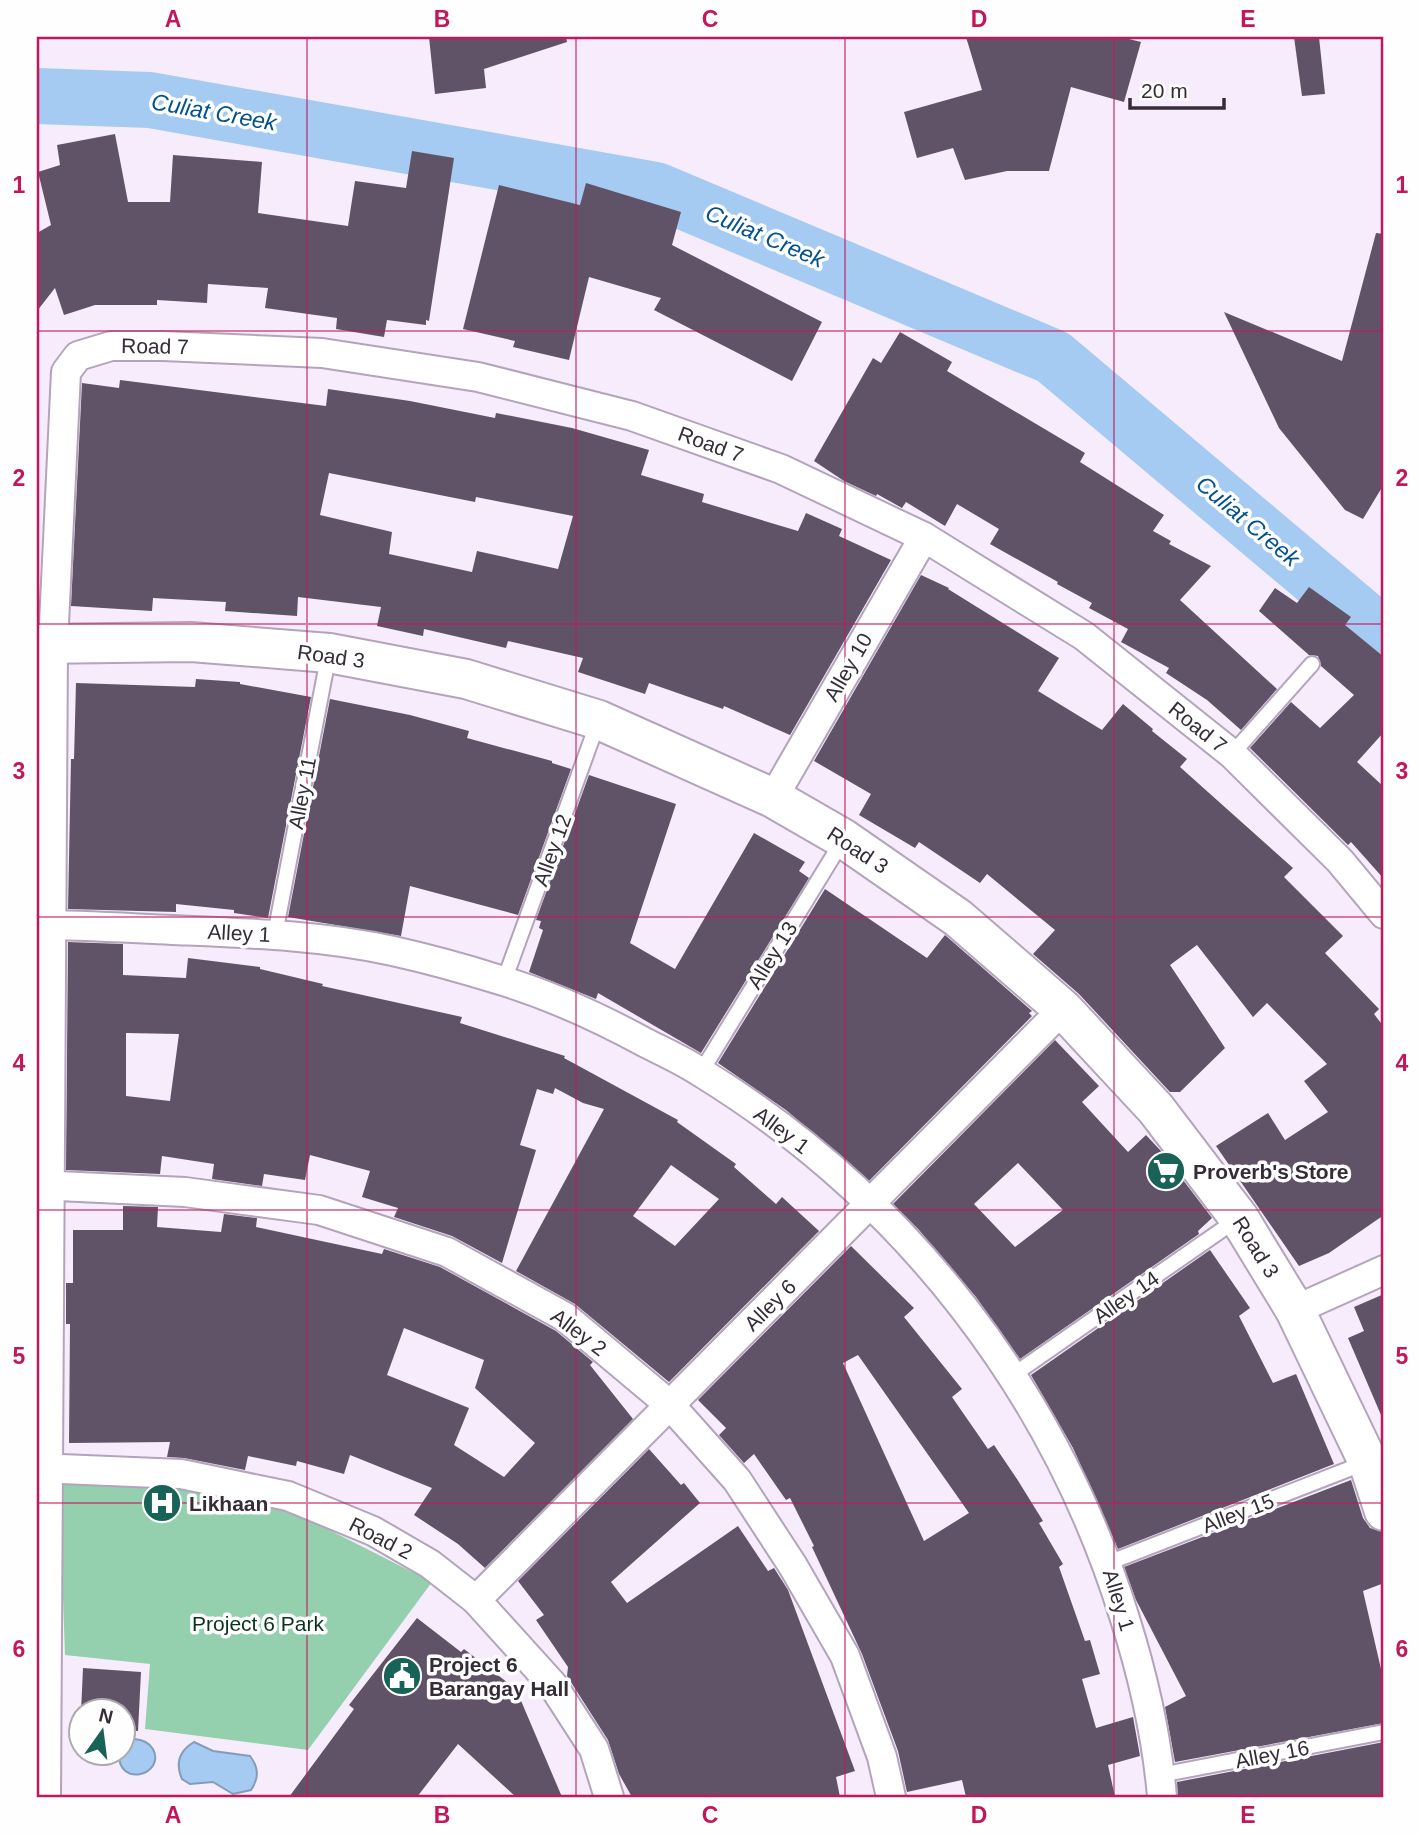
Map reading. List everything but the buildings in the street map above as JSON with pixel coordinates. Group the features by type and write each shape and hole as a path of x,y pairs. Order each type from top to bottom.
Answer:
{"street":[{"name":"Road 7","path":"46,1797 42,1468 45,645 66,372 78,356 111,346 322,353 478,377 632,415 769,464 924,537 1084,636 1232,754 1340,861 1384,914"},
{"name":"Alley 10","path":"773,797 924,537"},
{"name":"Road 3","path":"45,645 191,642 329,653 466,679 599,720 773,797 844,839 958,918 1063,1009 1156,1109 1238,1218 1295,1310 1368,1462 1384,1511"},
{"name":"Alley 1","path":"43,925 275,934 391,950 504,981 604,1021 701,1072 790,1133 871,1203 947,1285 1013,1375 1066,1466 1108,1563 1140,1668 1161,1786"},
{"name":"Alley 6","path":"476,1600 1063,1009"},
{"name":"Alley 2","path":"43,1185 185,1192 318,1210 447,1252 565,1317 670,1405 737,1480 793,1566 845,1656 882,1757 891,1797"},
{"path":"1295,1310 1384,1270"},
{"name":"Road 2","path":"42,1468 181,1474 288,1496 373,1531 430,1564 476,1600 552,1684 594,1749 609,1797"}],"lane":[{"name":"Alley 11","path":"275,934 329,653"},
{"path":"1232,754 1312,664"},
{"name":"Alley 12","path":"504,981 599,720"},
{"name":"Alley 13","path":"701,1072 844,839"},
{"name":"Alley 14","path":"1013,1375 1238,1218"},
{"name":"Alley 15","path":"1108,1563 1368,1462"},
{"name":"Alley 16","path":"1161,1786 1384,1732"}],"green space":[{"name":"Project 6 Park","path":"59,1484 177,1486 288,1509 432,1582 308,1750 145,1729 150,1664 65,1655"}],"water":[{"path":"136,1739 153,1749 155,1758 148,1771 133,1774 124,1768 136,1768"},
{"path":"194,1742 213,1751 250,1756 257,1773 251,1790 233,1794 213,1782 190,1784 182,1779 180,1758 185,1749"}],"waterway":[{"name":"Culiat Creek","path":"37,96 150,100 656,190 1053,357 1384,636"}],"place":[{"name":"Proverb's Store","path":"1166,1171"},
{"name":"Likhaan","path":"162,1503"},
{"name":"Project 6 Barangay Hall","path":"402,1676"}]}
